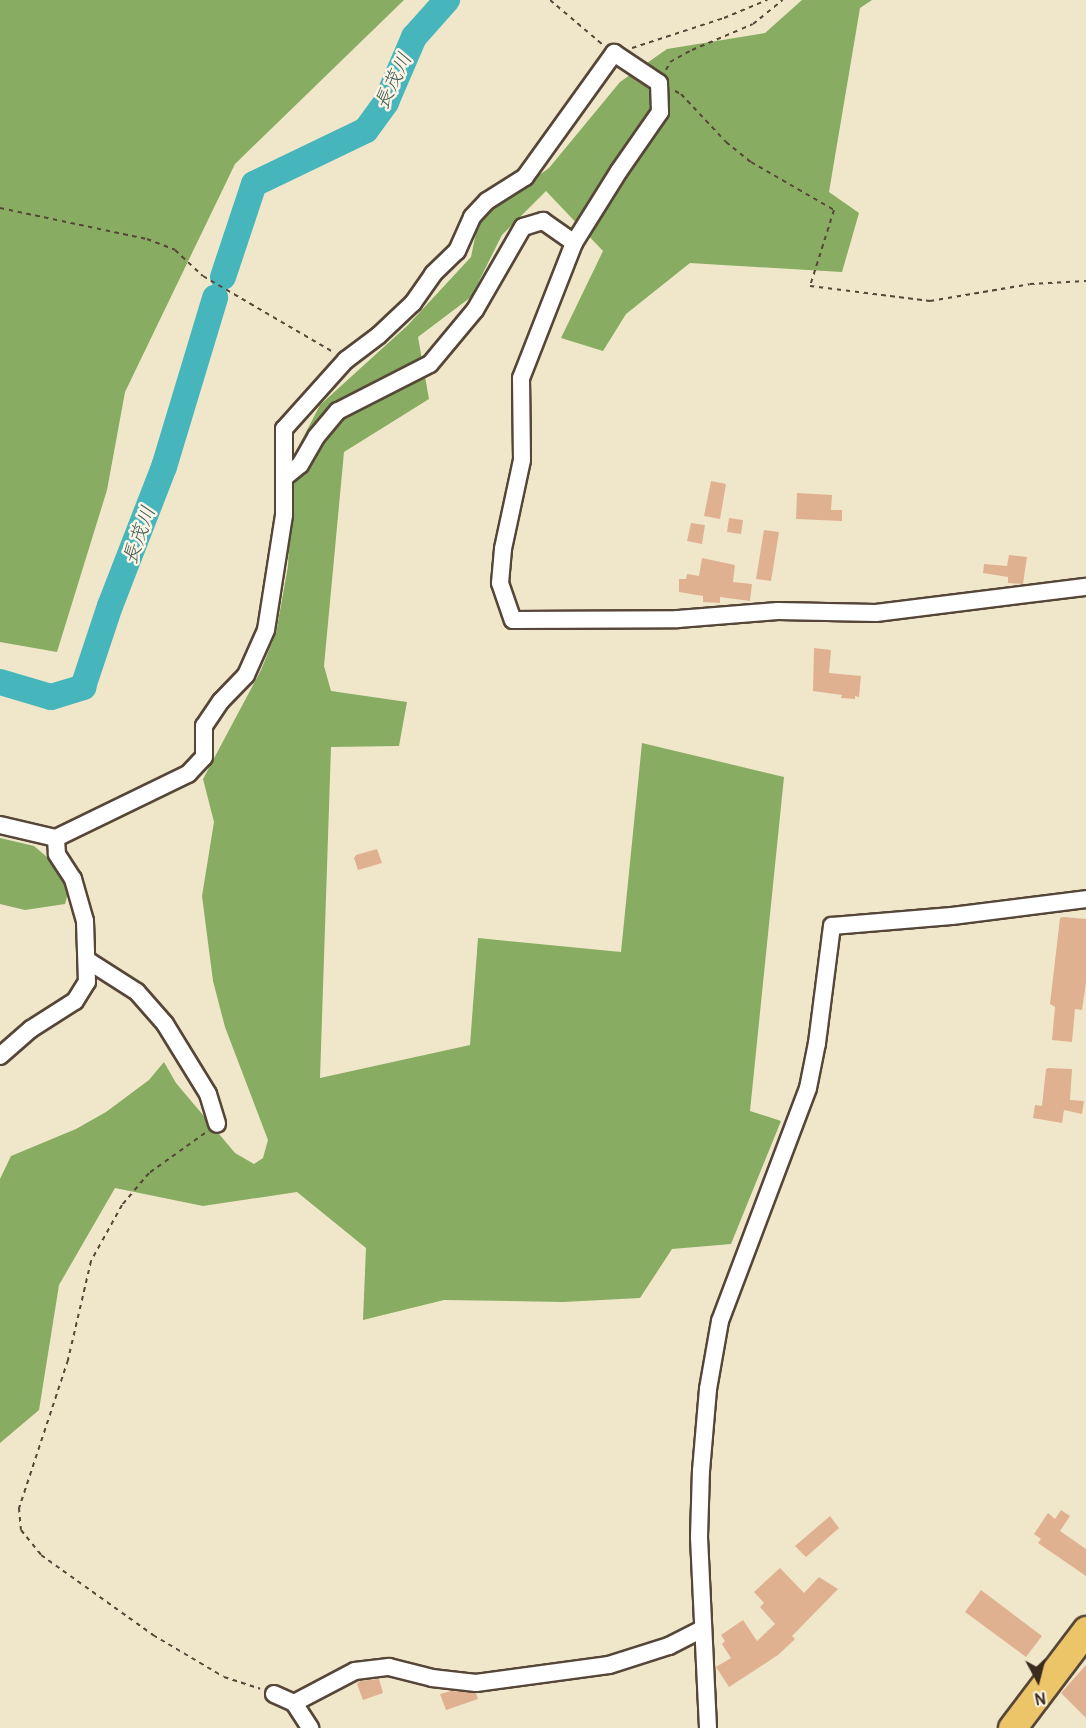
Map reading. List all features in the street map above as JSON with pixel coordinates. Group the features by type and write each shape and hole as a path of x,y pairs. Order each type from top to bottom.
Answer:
{"main road":[{"path":"1012,1728 1086,1630"}],"street":[{"path":"0,825 56,838 188,774 204,757 204,726 221,701 246,675 266,630 279,561 285,477 284,429 346,360 379,335 413,303 433,274 458,251 472,217 487,201 525,177 614,53 658,82 660,112 619,171 574,243 521,378 522,460 503,549 500,583 513,620 678,619 778,611 876,613 1086,587"},
{"path":"285,477 300,465 316,436 338,411 430,364 475,310 523,227 543,221 574,243"},
{"path":"0,1056 31,1029 75,1001 87,982 85,921 73,879 57,854 56,838"},
{"path":"708,1728 702,1629 700,1471 708,1389 720,1321 808,1088 817,1043 832,926 952,916 1086,899"},
{"path":"87,960 136,992 165,1024 208,1094 217,1124"},
{"path":"294,1703 355,1671 389,1667 432,1678 476,1683 609,1665 669,1646 702,1629"},
{"path":"274,1694 294,1703 310,1728"}],"path":[{"path":"550,0 614,53 724,18 767,0"},
{"path":"783,0 753,24 692,50 670,63 658,82 681,94 726,142 752,162 834,210 810,286 930,301 1030,284 1086,281"},
{"path":"0,208 147,239 175,250 203,276 346,360"},
{"path":"217,1124 150,1173 122,1205 91,1261 68,1360 19,1508 21,1530 41,1555 153,1635 224,1677 274,1694"}],"green space":[{"path":"0,0 404,0 235,164 125,392 107,490 57,652 0,642"},
{"path":"802,0 872,0 860,8 829,192 859,213 842,272 690,263 626,314 603,351 561,338 603,251 546,191 502,235 471,297 418,337 429,399 344,452 324,666 331,691 407,702 399,746 331,747 320,1078 470,1045 478,938 621,952 642,743 784,777 750,1111 781,1121 731,1244 672,1249 640,1298 563,1302 444,1300 363,1320 366,1248 297,1192 203,1206 115,1188 59,1285 39,1410 0,1443 0,1179 11,1156 76,1129 106,1112 149,1080 164,1062 176,1083 235,1153 254,1164 263,1158 268,1140 225,1027 213,981 202,896 214,822 203,779 261,670 276,633 288,566 292,459 320,405 407,326 471,257 479,218 549,168 620,82 667,49 765,33"},
{"path":"0,838 34,846 72,878 65,904 25,910 0,904"}],"building":[{"path":"711,481 726,484 720,519 704,516"},
{"path":"797,493 832,495 831,510 842,510 842,521 796,519"},
{"path":"729,518 743,520 741,534 727,532"},
{"path":"691,523 705,525 702,544 687,541"},
{"path":"764,530 779,532 771,581 756,579"},
{"path":"1009,555 1027,557 1023,584 1008,583 1008,577 983,573 984,564 1007,566"},
{"path":"702,558 735,565 733,582 752,584 750,601 720,597 720,603 703,602 703,596 679,592 679,579 686,579 687,574 699,576"},
{"path":"814,648 831,650 829,673 861,676 859,697 841,698 842,695 813,691"},
{"path":"377,849 382,863 358,870 354,858 356,855"},
{"path":"1060,918 1086,919 1086,983 1082,1010 1075,1009 1072,1042 1052,1040 1055,1007 1050,1004"},
{"path":"1046,1069 1072,1069 1070,1100 1084,1101 1082,1114 1064,1110 1062,1123 1033,1118 1035,1105 1042,1106"},
{"path":"1061,1510 1070,1516 1060,1531 1086,1549 1086,1576 1038,1543 1041,1539 1034,1534 1048,1513 1055,1519"},
{"path":"830,1516 839,1528 806,1557 795,1546"},
{"path":"780,1568 804,1593 819,1577 838,1589 792,1636 795,1639 778,1655 729,1687 716,1667 731,1658 722,1644 725,1641 721,1635 743,1620 757,1641 775,1624 760,1607 764,1603 754,1592"},
{"path":"981,1590 1042,1636 1026,1657 965,1612"},
{"path":"1086,1665 1086,1718 1061,1693"},
{"path":"379,1679 383,1693 363,1700 357,1684 360,1681"},
{"path":"451,1691 476,1693 478,1699 446,1710 440,1694"}],"waterway":[{"name":"長茂川","path":"223,277 254,184 366,130 386,102 414,37 447,0"},
{"name":"長茂川","path":"0,682 51,697 83,687 110,606 164,467 215,298"}]}
